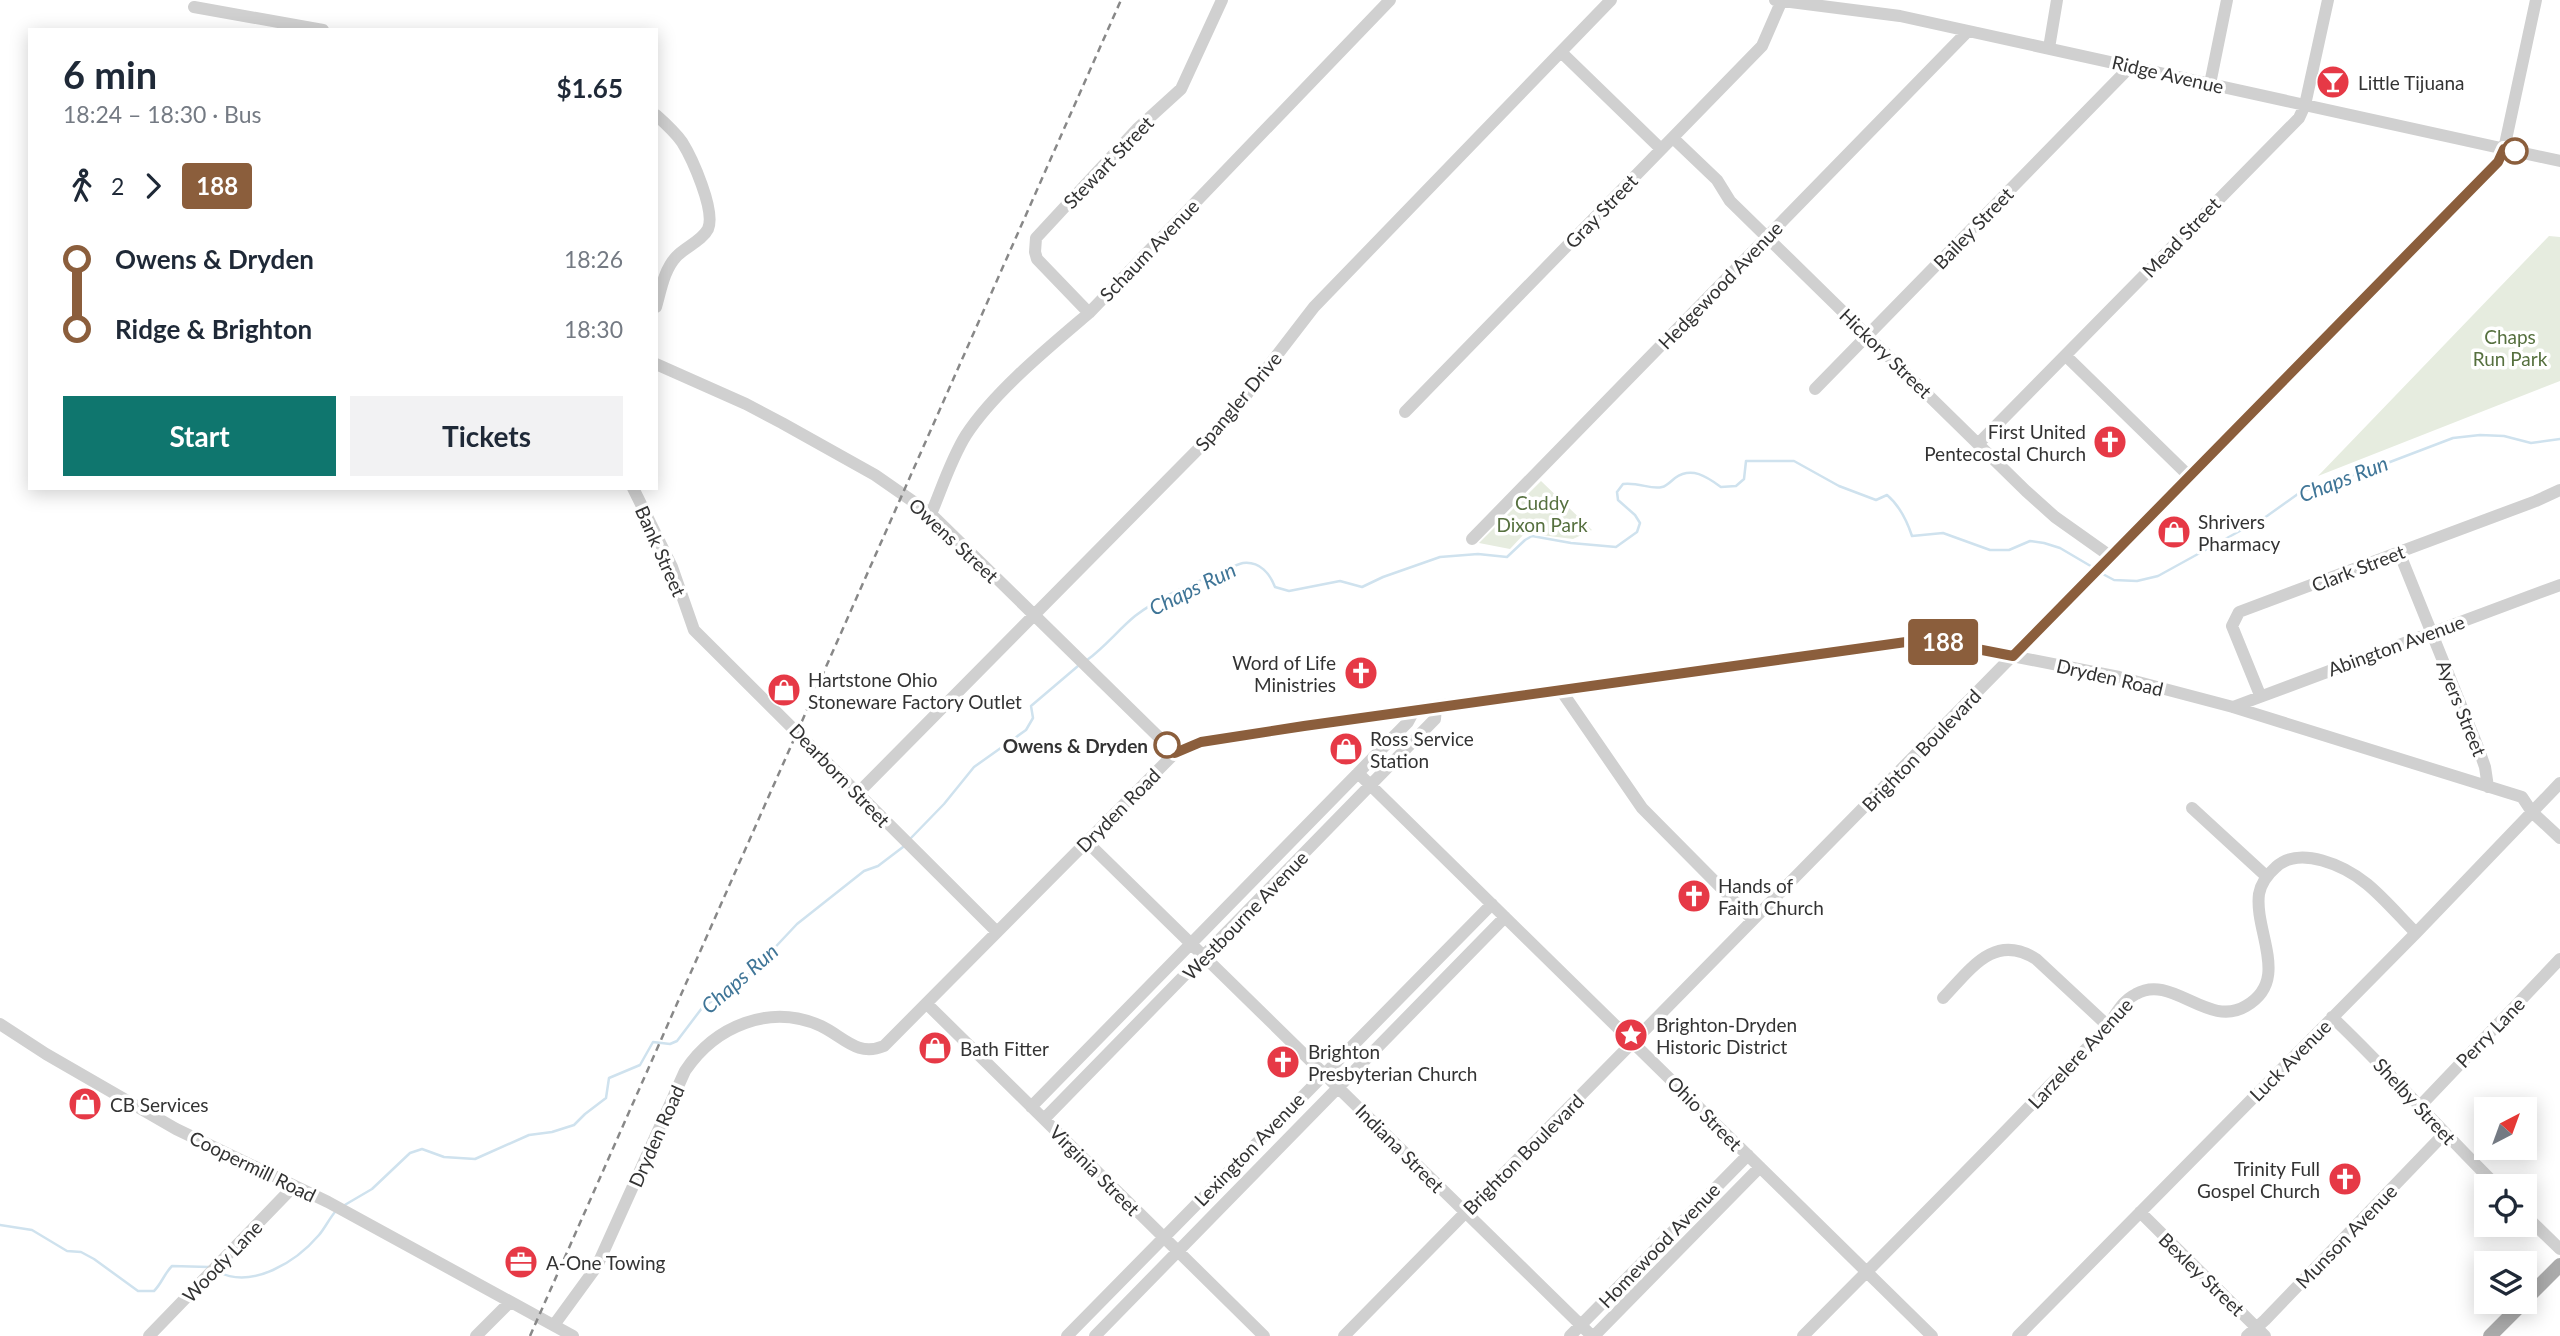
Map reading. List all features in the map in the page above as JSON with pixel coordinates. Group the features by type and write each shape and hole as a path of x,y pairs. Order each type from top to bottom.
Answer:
{"main road":[{"path":"2537,1288 2560,1265"},
{"path":"2490,1336 2511,1314"}],"street":[{"name":"Stewart Street","path":"1089,313 1037,259 1037,238 1137,129 1181,89 1222,0"},
{"name":"Schaum Avenue","path":"931,514 964,438 977,419 1035,359 1089,313 1390,0"},
{"name":"Spangler Drive","path":"856,794 1227,420 1314,307 1611,0"},
{"name":"Ridge Avenue","path":"1779,0 1900,16 2560,161"},
{"name":"Gray Street","path":"1405,412 1762,46 1779,0"},
{"path":"2049,48 2057,0"},
{"path":"2210,83 2227,0"},
{"name":"Mead Street","path":"1978,444 2299,118 2305,105 2328,0"},
{"name":"Brighton Boulevard","path":"1344,1336 2498,162 2504,149 2536,0"},
{"path":"194,8 311,28"},
{"name":"Hedgewood Avenue","path":"1472,539 1968,31"},
{"path":"1561,52 1661,149"},
{"name":"Bailey Street","path":"1815,389 2131,66"},
{"path":"658,116 676,135 689,155 708,208 710,225 703,236 676,257 668,267 658,300"},
{"name":"Hickory Street","path":"1673,138 1717,180 1730,201 1978,444 2055,517 2107,560"},
{"path":"2066,356 2189,476"},
{"name":"Owens Street","path":"658,365 746,404 875,475 931,514 1175,753"},
{"name":"Bank Street","path":"634,490 672,568 687,615"},
{"name":"Clark Street","path":"2260,695 2232,626 2239,612 2536,502 2560,490"},
{"name":"Ayers Street","path":"2399,552 2485,767 2488,787"},
{"name":"Abington Avenue","path":"2233,707 2560,585"},
{"name":"Dearborn Street","path":"687,615 694,630 997,932"},
{"name":"Dryden Road","path":"554,1325 597,1266 685,1071 707,1044 740,1024 783,1016 809,1021 859,1048 876,1049 895,1037 1175,753 1201,742 1436,706 1913,641 1941,642 2119,677 2233,707 2522,797 2532,812"},
{"path":"1560,690 1642,808 1754,920"},
{"name":"Westbourne Avenue","path":"1044,1119 1371,787 1435,719 1436,706"},
{"name":"Westbourne Avenue","path":"1031,1107 1358,774 1408,722 1415,709"},
{"name":"Ohio Street","path":"1358,774 1932,1336"},
{"name":"Luck Avenue","path":"2018,1336 2416,933 2560,783"},
{"path":"2192,808 2266,876 2290,858 2315,858 2369,886 2416,933"},
{"path":"2532,812 2560,838"},
{"name":"Indiana Street","path":"1087,842 1593,1336"},
{"name":"Larzelere Avenue","path":"1803,1336 2107,1025 2118,1008 2139,992 2152,989 2168,992 2207,1009 2224,1012 2237,1011 2260,995 2267,983 2270,966 2259,893 2266,876"},
{"name":"Lexington Avenue","path":"1067,1336 1492,904"},
{"name":"Lexington Avenue","path":"1095,1336 1505,917"},
{"path":"1943,998 1978,962 1999,950 2011,949 2025,952 2036,960 2107,1025"},
{"name":"Perry Lane","path":"2420,1106 2560,959"},
{"name":"Virginia Street","path":"927,1004 1264,1336"},
{"name":"Shelby Street","path":"2332,1017 2381,1064 2444,1134 2485,1174"},
{"name":"Coopermill Road","path":"0,1024 46,1054 176,1129 346,1211 573,1336"},
{"name":"Munson Avenue","path":"2256,1333 2444,1134"},
{"name":"Homewood Avenue","path":"1570,1336 1748,1155"},
{"name":"Homewood Avenue","path":"1593,1336 1760,1167"},
{"name":"Woody Lane","path":"149,1336 295,1186"},
{"name":"Bexley Street","path":"2140,1212 2256,1333"},
{"path":"2537,1227 2560,1249"},
{"path":"476,1336 510,1302"}],"green space":[{"name":"Chaps Run Park","path":"2549,236 2560,237 2560,381 2318,476"},
{"name":"Cuddy Dixon Park","path":"1541,481 1592,530 1573,539 1525,533 1510,549 1479,543"}],"waterway":[{"name":"Chaps Run","path":"2099,572 2114,580 2137,581 2158,576 2267,516 2302,491 2369,470 2453,438 2504,436 2531,443 2560,439"},
{"name":"Chaps Run","path":"1087,660 1135,616 1155,602 1188,585 1241,564 1259,566 1267,573 1275,587 1289,591 1340,581 1362,587 1440,557 1478,554 1507,557 1532,536 1616,547 1637,532 1640,523 1618,500 1617,492 1623,484 1662,487 1681,475 1693,473 1721,487 1736,486 1744,479 1746,461 1794,461 1839,486 1876,500 1887,495 1902,514 1912,536 1943,533 1990,550 2009,550 2030,541 2044,543 2060,548 2094,568"},
{"name":"Chaps Run","path":"910,839 944,804 974,767 1026,730 1033,718 1031,706 1078,666"},
{"name":"Chaps Run","path":"343,1206 372,1189 410,1153 422,1149 444,1157 475,1159 529,1135 574,1125 606,1098 609,1078 640,1065 653,1042 670,1044 677,1041 702,1008 751,973 797,924 864,871 878,866 903,847"},
{"name":"Chaps Run","path":"218,1272 245,1277 273,1270 309,1245 335,1212"},
{"name":"Chaps Run","path":"0,1225 32,1230 67,1251 81,1252 138,1291 154,1291 172,1266 209,1267"}],"railway":[{"path":"530,1336 1121,0"}],"bus line":[{"name":"188","path":"1167,745 1175,753 1201,742 1304,726 1906,642 1941,642 2013,656 2498,162 2504,149 2515,151"}],"place":[{"name":"Little Tijuana","path":"2333,82"},
{"name":"First United Pentecostal Church","path":"2110,442"},
{"name":"Shrivers Pharmacy","path":"2174,532"},
{"name":"Word of Life Ministries","path":"1361,673"},
{"name":"Hartstone Ohio Stoneware Factory Outlet","path":"784,690"},
{"name":"Owens & Dryden","path":"1167,745"},
{"name":"Ross Service Station","path":"1346,749"},
{"name":"Hands of Faith Church","path":"1694,896"},
{"name":"Brighton-Dryden Historic District","path":"1631,1035"},
{"name":"Bath Fitter","path":"935,1048"},
{"name":"Brighton Presbyterian Church","path":"1283,1062"},
{"name":"CB Services","path":"85,1104"},
{"name":"Trinity Full Gospel Church","path":"2345,1179"},
{"name":"A-One Towing","path":"521,1262"}]}
